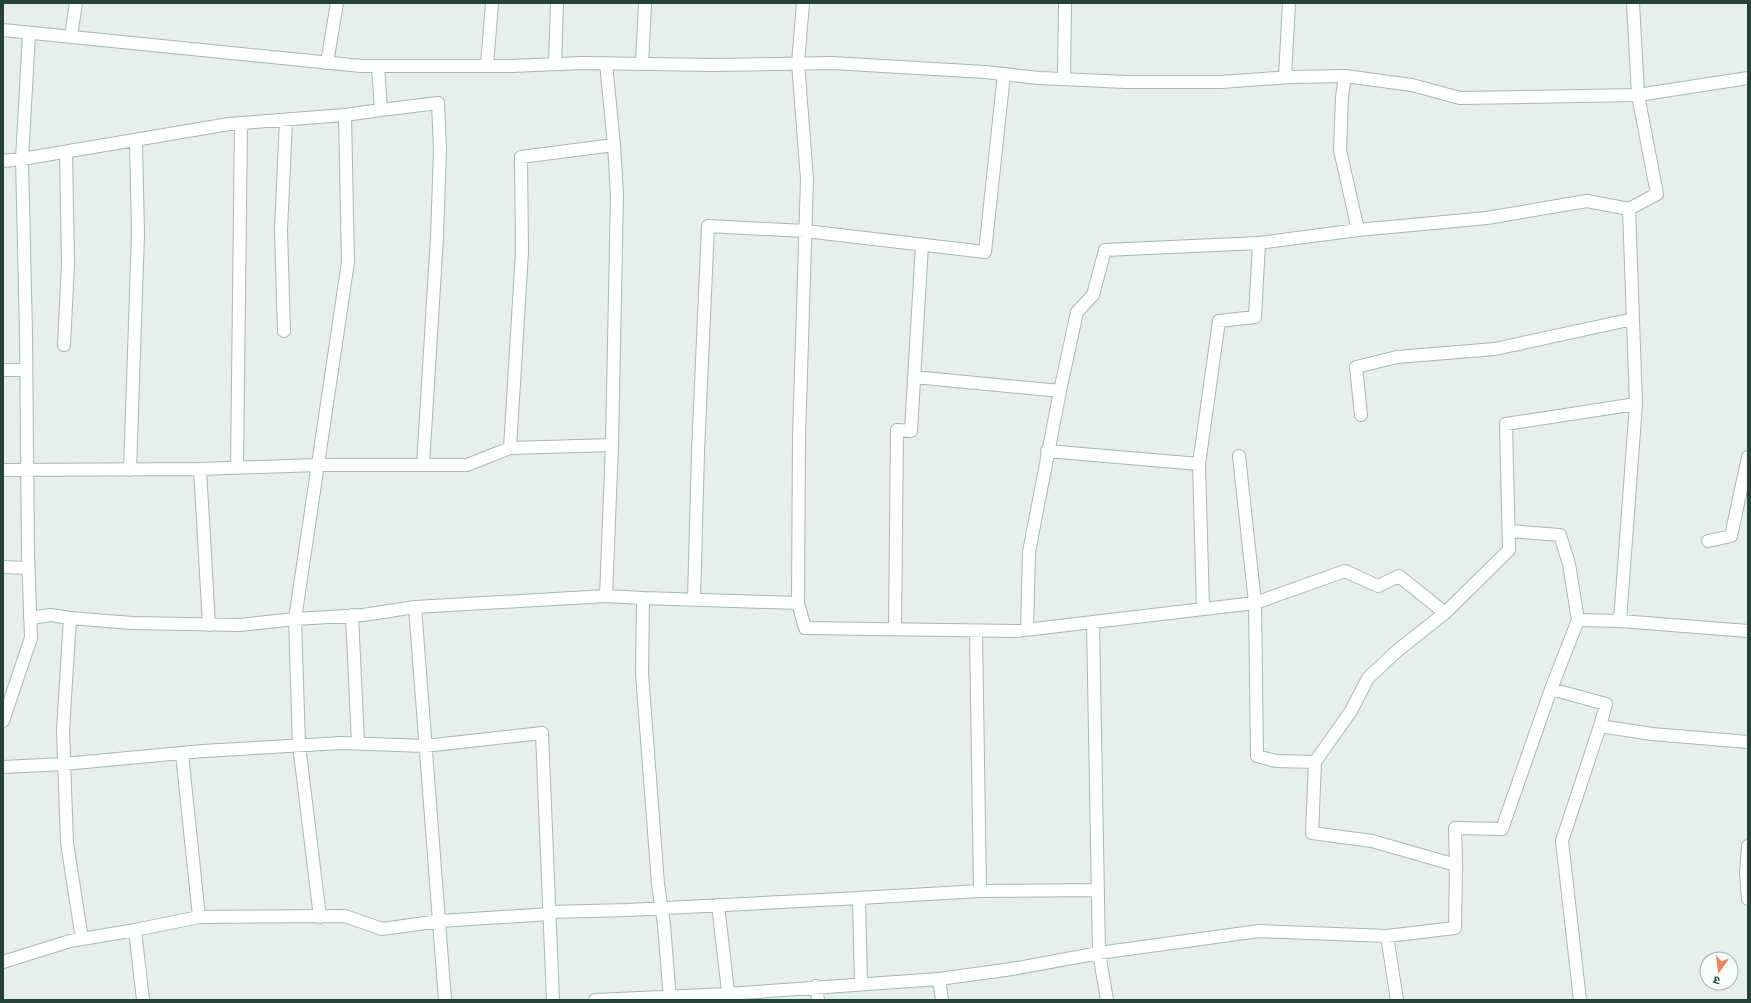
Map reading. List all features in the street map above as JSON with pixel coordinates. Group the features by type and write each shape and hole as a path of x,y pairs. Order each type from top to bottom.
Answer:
{"street":[{"path":"71,36 76,3"},
{"path":"327,62 336,3"},
{"path":"487,66 492,3"},
{"path":"555,64 557,3"},
{"path":"642,64 645,3"},
{"path":"803,3 798,63 807,179 804,232 799,437 798,603 804,628 1027,630 1255,604 1345,572 1378,586 1399,576 1445,613"},
{"path":"1064,79 1065,3"},
{"path":"1285,77 1289,3"},
{"path":"1027,630 1030,552 1047,451 1077,312 1094,295 1105,250 1259,243 1358,230 1487,218 1586,201 1629,209 1657,194 1638,95 1633,3"},
{"path":"3,30 29,34 71,36 361,66 487,66 606,63 832,63 1126,82 1221,82 1285,77 1345,76 1412,85 1460,98 1638,95 1748,78"},
{"path":"3,721 31,638 28,568 22,160 29,34"},
{"path":"606,63 617,194 612,445 606,596"},
{"path":"378,66 381,110"},
{"path":"694,600 698,444 708,226 804,232 985,252 1004,74"},
{"path":"1345,76 1342,97 1340,150 1358,230"},
{"path":"3,161 22,160 241,123 344,115 438,103 440,150 437,237 423,465"},
{"path":"320,917 299,745 295,619 348,262 344,115"},
{"path":"284,331 281,230 286,120"},
{"path":"237,468 241,123"},
{"path":"130,470 138,234 136,140"},
{"path":"510,448 522,252 521,157 614,145"},
{"path":"64,345 68,264 66,152"},
{"path":"1620,621 1636,404 1629,209"},
{"path":"1204,609 1199,464 1219,321 1255,317 1259,243"},
{"path":"895,629 897,430 911,431 922,245"},
{"path":"1361,415 1356,367 1397,357 1495,349 1633,319"},
{"path":"3,370 26,370"},
{"path":"914,377 1060,391"},
{"path":"1456,865 1372,841 1312,832 1315,762 1351,711 1368,678 1398,650 1445,613 1509,550 1506,424 1636,404"},
{"path":"3,470 200,469 317,465 467,465 510,448 612,445"},
{"path":"1047,451 1199,464"},
{"path":"1240,456 1255,604 1257,756 1276,761 1315,762"},
{"path":"1708,541 1731,536 1748,457"},
{"path":"200,469 209,625"},
{"path":"595,1000 729,997 816,986 939,978 1012,969 1099,953 1260,931 1387,936 1455,928 1455,828 1502,829 1551,689 1578,620 1569,564 1560,535 1509,531"},
{"path":"3,567 28,568"},
{"path":"30,618 51,615 132,623 239,625 415,608 606,596 798,603"},
{"path":"643,598 642,674 658,884 662,909 670,998"},
{"path":"415,608 445,1000"},
{"path":"352,615 358,743"},
{"path":"70,618 63,730 64,764 67,843 82,939"},
{"path":"1578,620 1620,621 1748,631"},
{"path":"1093,622 1099,953 1107,1000"},
{"path":"976,630 980,891"},
{"path":"1551,689 1606,704 1562,841 1580,1000"},
{"path":"1600,726 1652,734 1748,742"},
{"path":"3,767 64,764 299,745 358,743 425,746 542,733 553,1000"},
{"path":"182,754 199,917"},
{"path":"1748,846 1746,873 1748,899"},
{"path":"3,962 70,941 199,917 345,916 382,929 440,921 550,913 662,909 980,891 1098,890"},
{"path":"859,898 860,984"},
{"path":"718,906 729,997"},
{"path":"135,930 143,1000"},
{"path":"1387,936 1397,1000"},
{"path":"939,978 942,1000"},
{"path":"816,986 818,1000"}]}
